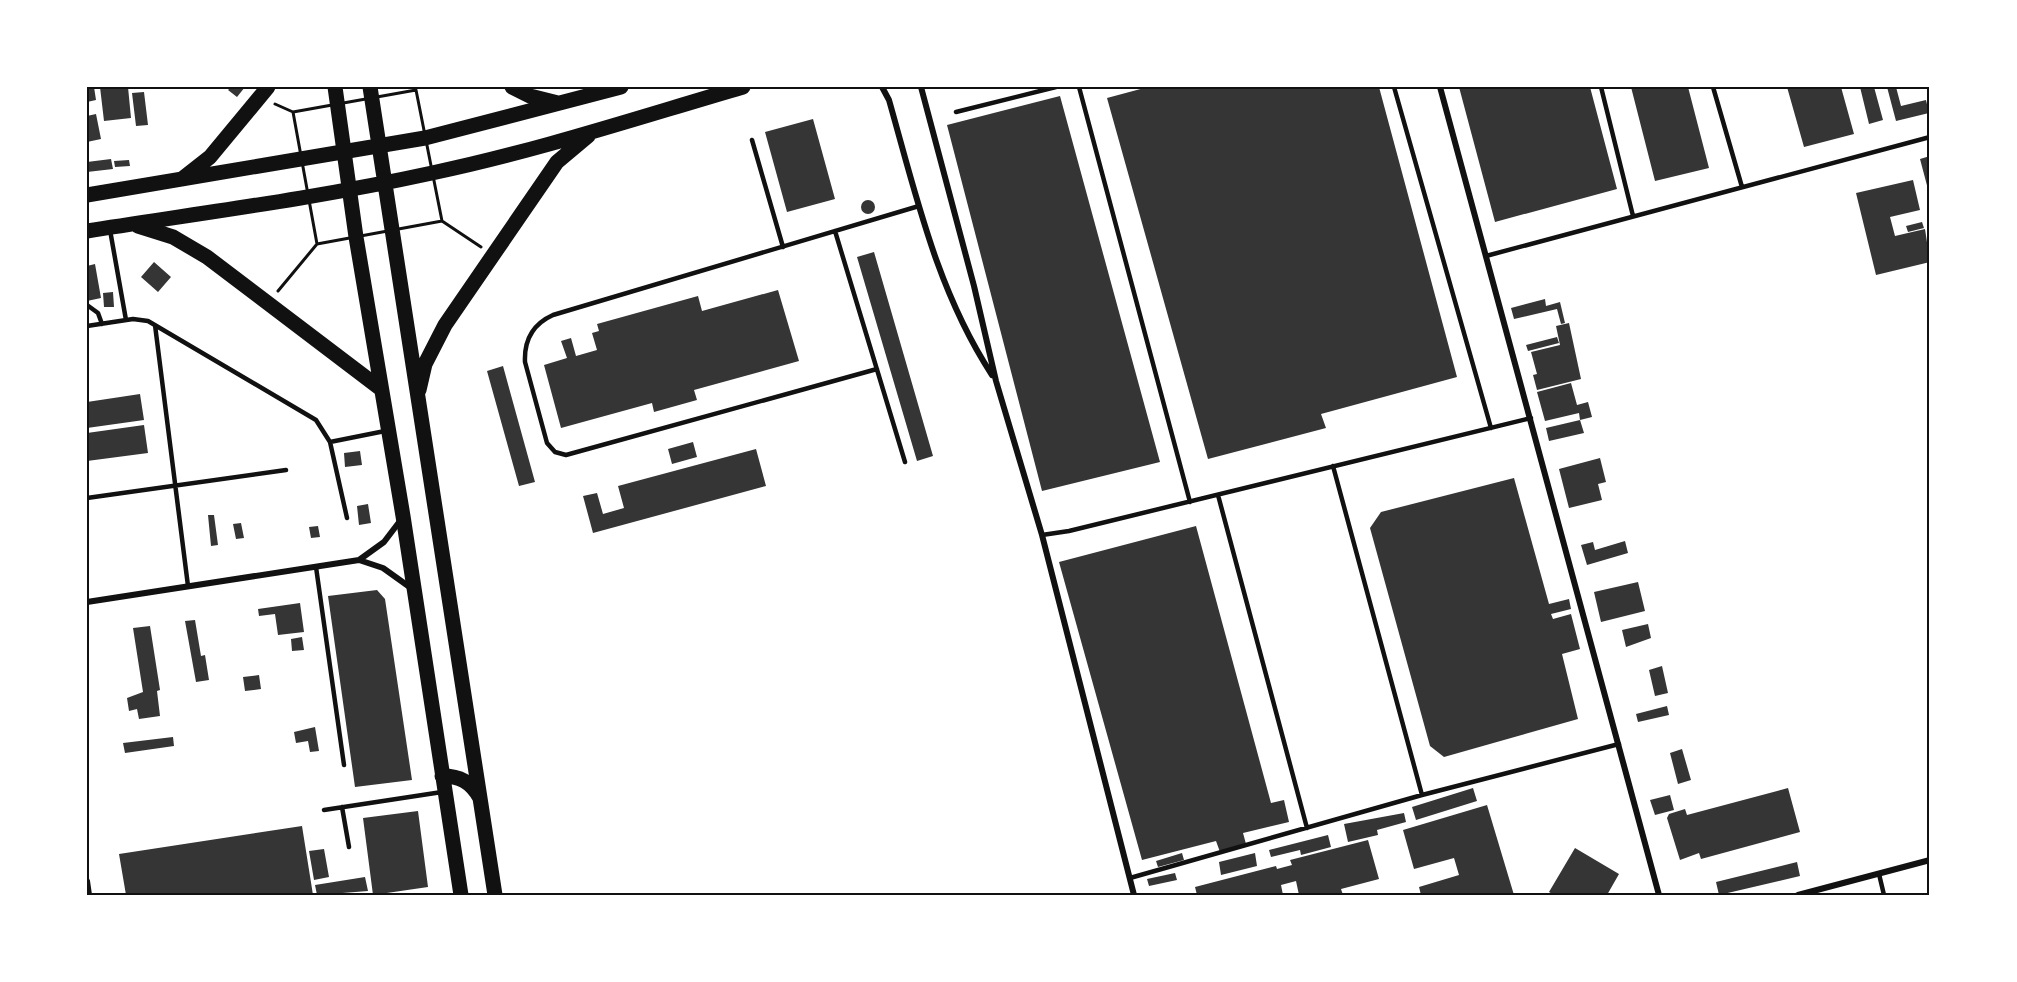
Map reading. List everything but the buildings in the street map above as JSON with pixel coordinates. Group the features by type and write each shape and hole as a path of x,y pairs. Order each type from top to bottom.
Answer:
{"main road":[{"path":"335,87 349,189 403,516 461,895"},
{"path":"370,87 417,405 495,895"},
{"path":"512,87 531,96 564,103"},
{"path":"87,195 178,182 426,138 621,87"},
{"path":"87,231 349,189 433,173 598,130 743,87"},
{"path":"178,182 210,157 264,91"},
{"path":"417,405 419,385 434,344 557,162 579,142 598,130"},
{"path":"132,224 172,237 190,246 381,389"},
{"path":"443,784 460,778 468,783 480,798"}],"street":[{"path":"882,87 889,100 942,282 968,339 996,381"},
{"path":"921,87 974,286 996,381 1042,536 1134,895"},
{"path":"1440,87 1659,895"},
{"path":"87,602 359,560 384,542 403,516"},
{"path":"359,560 383,568 414,591"},
{"path":"1798,895 1930,860"},
{"path":"87,881 89,895"}],"lane":[{"path":"956,112 1056,87"},
{"path":"1078,87 1190,502"},
{"path":"1394,87 1491,428"},
{"path":"1601,87 1634,216"},
{"path":"1713,87 1742,187"},
{"path":"1486,255 1930,137"},
{"path":"752,140 783,247"},
{"path":"877,369 572,454 560,454 550,448 525,362 526,342 537,326 553,315 919,206"},
{"path":"109,228 126,320"},
{"path":"835,231 905,462"},
{"path":"87,305 98,313 102,324"},
{"path":"87,326 126,320 141,320 155,325 316,420 330,442 346,518"},
{"path":"155,325 188,586"},
{"path":"1042,536 1531,418"},
{"path":"330,442 388,431"},
{"path":"1333,466 1422,795"},
{"path":"87,498 286,470"},
{"path":"1218,495 1307,828"},
{"path":"316,567 344,765"},
{"path":"1130,878 1422,795 1619,744"},
{"path":"324,810 443,784"},
{"path":"342,807 349,847"},
{"path":"1879,874 1884,895"}],"path":[{"path":"264,91 292,112"},
{"path":"442,221 493,255"},
{"path":"268,303 317,244"}]}
